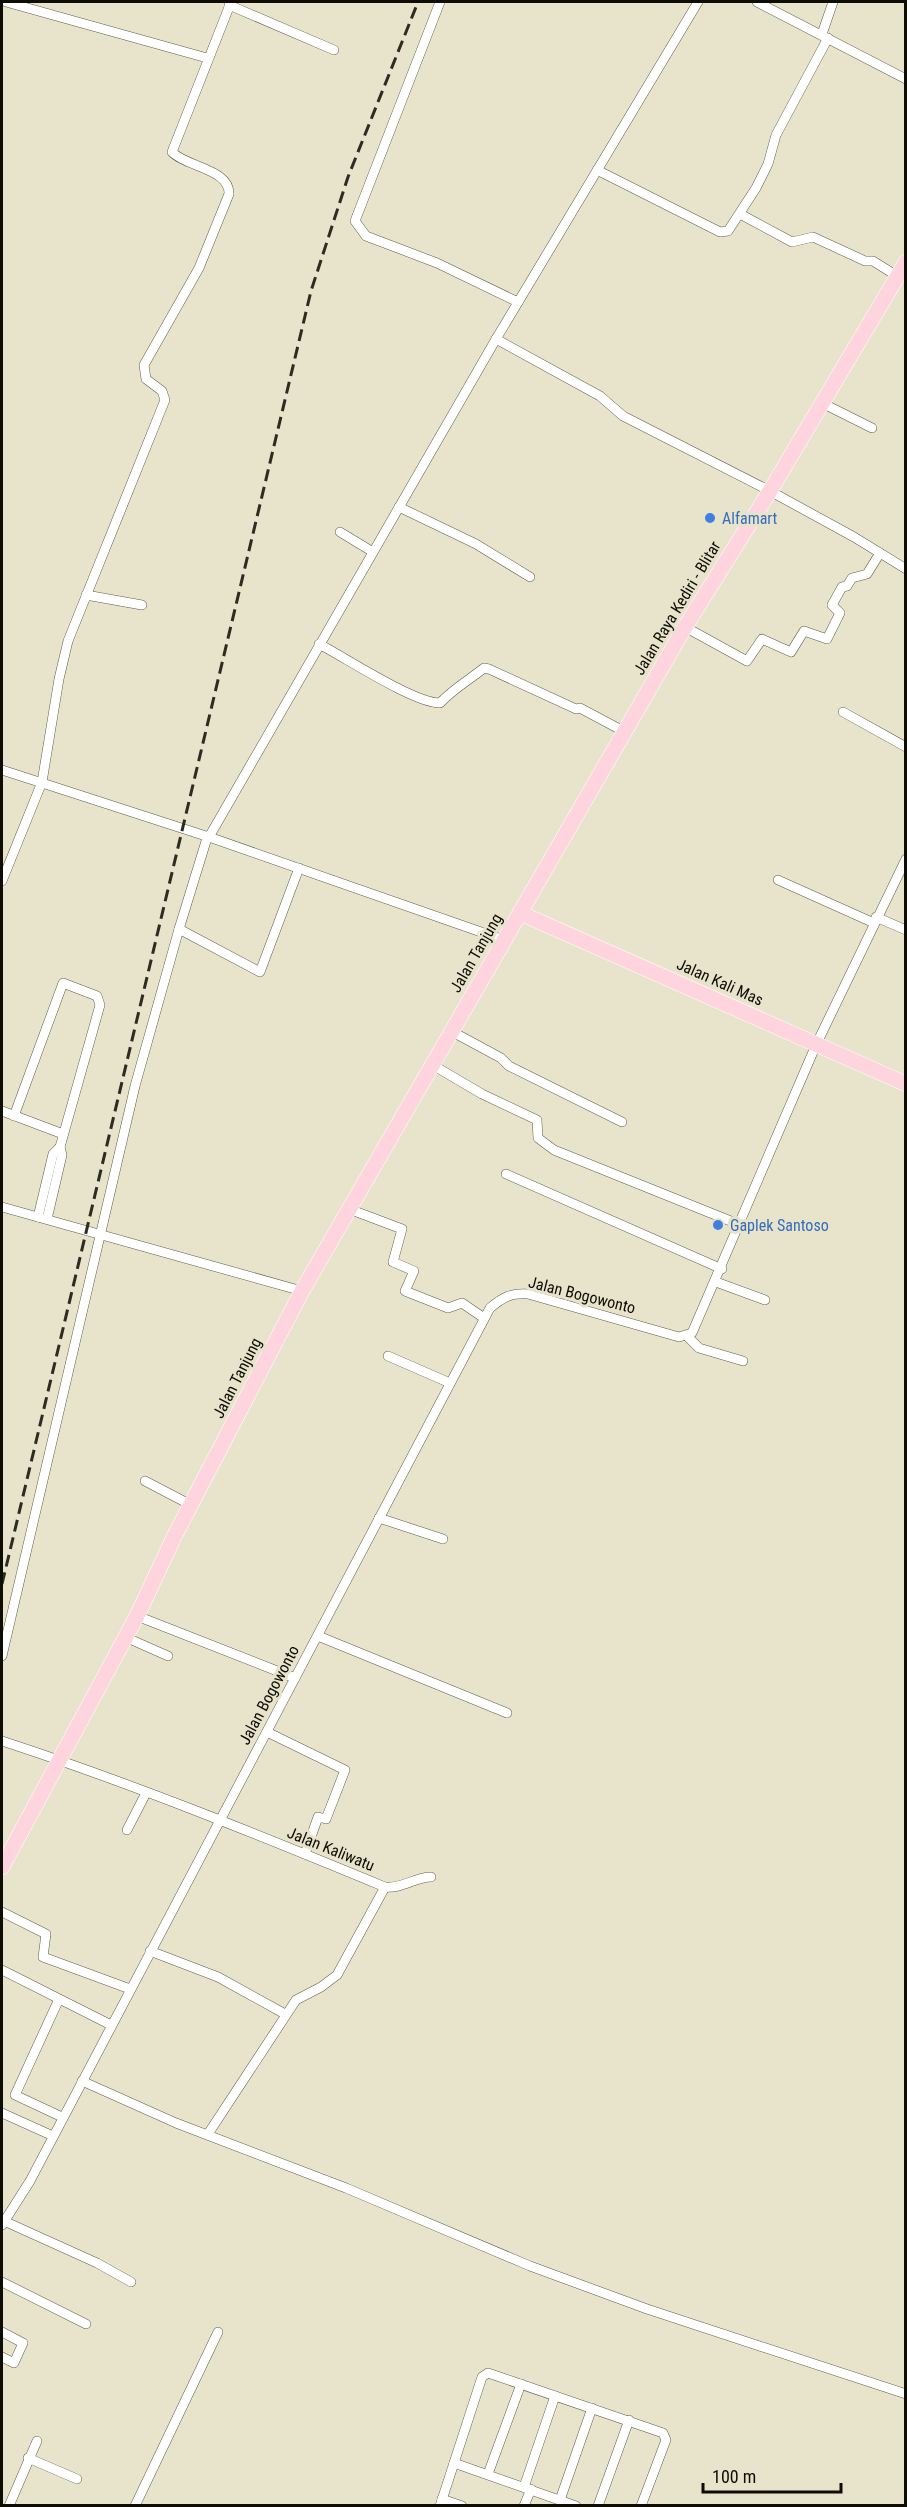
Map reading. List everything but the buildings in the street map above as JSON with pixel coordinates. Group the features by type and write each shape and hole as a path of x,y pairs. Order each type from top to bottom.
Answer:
{"main road":[{"name":"Jalan Raya Kediri - Blitar","path":"520,913 685,627 770,491 906,262"},
{"name":"Jalan Tanjung","path":"2,1867 137,1616 191,1504 302,1291 520,913"},
{"name":"Jalan Kali Mas","path":"520,913 906,1084"}],"street":[{"path":"6,2 39,6 207,58"},
{"path":"440,2 355,221 361,232 374,240 437,263 518,302"},
{"path":"2,1656 135,1086 178,929 208,837 496,339 698,2"},
{"path":"757,2 906,79"},
{"path":"597,170 720,232 728,231 768,164 776,135 825,36 833,2"},
{"path":"2,881 42,783 61,665 86,595 165,400 162,391 146,379 144,365 199,268 229,194 228,186 221,178 172,152 207,58 230,3 334,51"},
{"path":"740,214 792,242 813,237 865,261 873,261 897,276"},
{"path":"496,339 593,392 623,416 770,491 906,569"},
{"path":"822,403 872,428"},
{"path":"399,507 476,544 530,577"},
{"path":"340,532 373,552"},
{"path":"685,627 747,661 762,639 791,652 804,631 827,639 840,613 832,605 842,587 847,586 852,578 867,574 880,553"},
{"path":"86,595 142,605"},
{"path":"320,644 393,686 427,701 440,703 451,690 484,668 576,709 580,708 625,732"},
{"path":"843,712 906,747"},
{"path":"2,770 208,837 504,940"},
{"path":"743,1361 699,1348 687,1336 692,1333 722,1269 738,1224 816,1045 906,860"},
{"path":"178,929 260,972 298,868"},
{"path":"778,880 875,920 906,930"},
{"path":"14,1116 61,987 66,982 97,996 100,1005 63,1134 60,1147 62,1155 42,1218"},
{"path":"451,1031 501,1058 509,1066 622,1122"},
{"path":"431,1064 482,1094 537,1120 538,1138 554,1150 738,1224"},
{"path":"2,1111 63,1134"},
{"path":"506,1174 722,1269"},
{"path":"2,1207 302,1291"},
{"path":"349,1209 402,1229 393,1262 414,1270 405,1291 448,1308 462,1304 484,1318"},
{"path":"716,1282 765,1300"},
{"name":"Jalan Bogowonto","path":"3,2223 30,2181 490,1308 503,1297 513,1293 528,1294 679,1337 687,1336"},
{"path":"388,1356 450,1383"},
{"path":"145,1481 191,1504"},
{"path":"379,1518 442,1539"},
{"path":"137,1616 295,1678"},
{"path":"318,1636 507,1713"},
{"path":"125,1638 168,1656"},
{"path":"267,1732 345,1770 326,1819 318,1816 305,1854"},
{"path":"2,1741 220,1821"},
{"path":"127,1830 146,1793"},
{"name":"Jalan Kaliwatu","path":"220,1821 385,1887 398,1887 417,1879 432,1877"},
{"path":"208,2134 296,2000 321,1987 337,1975 385,1887"},
{"path":"2,1912 46,1934 43,1957 130,1989"},
{"path":"150,1951 218,1977 285,2014"},
{"path":"2,1970 56,1995 58,1999 111,2025"},
{"path":"58,1999 15,2094 62,2117"},
{"path":"82,2081 176,2123 346,2188 468,2241 647,2309 906,2394"},
{"path":"2,2113 53,2136"},
{"path":"3,2223 97,2263 130,2282"},
{"path":"2,2282 86,2324"},
{"path":"2,2331 23,2343 14,2363 2,2357"},
{"path":"135,2505 218,2332"},
{"path":"462,2505 441,2502 482,2377 488,2373 629,2420 666,2436 641,2505"},
{"path":"488,2474 521,2384"},
{"path":"524,2505 555,2396"},
{"path":"560,2500 592,2408"},
{"path":"598,2505 629,2420"},
{"path":"9,2505 37,2440"},
{"path":"28,2458 77,2478"},
{"path":"454,2463 576,2505"}],"railway":[{"path":"2,1584 311,291 348,177 418,2"}],"place":[{"name":"Alfamart","path":"710,518"},
{"name":"Gaplek Santoso","path":"718,1225"}]}
